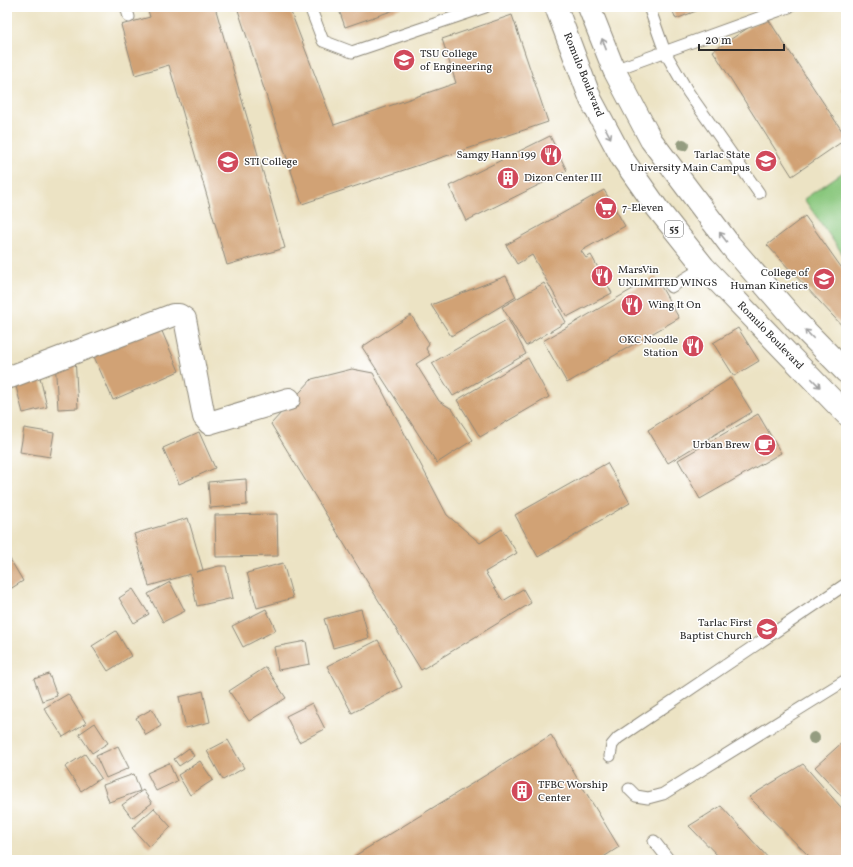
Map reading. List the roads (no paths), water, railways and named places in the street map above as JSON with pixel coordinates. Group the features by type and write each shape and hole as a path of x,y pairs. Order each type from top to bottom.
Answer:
{"main road":[{"name":"Romulo Boulevard","path":"556,7 590,100 622,158 657,208 704,267 846,414"},
{"path":"589,7 614,70 651,140 730,245 794,319 846,372"},
{"path":"7,375 10,377 173,315 179,315 185,319 204,417 209,423 289,399"}],"lane":[{"path":"310,7 323,42 352,52 486,7"},
{"path":"649,7 665,52 688,92 759,193"},
{"path":"614,70 789,7"},
{"path":"671,287 704,267"},
{"path":"610,756 612,745 618,738 846,584"},
{"path":"629,789 636,796 648,798 663,794 846,680"},
{"path":"654,841 670,860"}],"place":[{"name":"TSU College of Engineering","path":"404,60"},
{"name":"Samgy Hann 199","path":"551,155"},
{"name":"Tarlac State University Main Campus","path":"766,161"},
{"name":"STI College","path":"228,162"},
{"name":"Dizon Center III","path":"508,178"},
{"name":"7-Eleven","path":"606,208"},
{"name":"MarsVin UNLIMITED WINGS","path":"602,276"},
{"name":"College of Human Kinetics","path":"824,279"},
{"name":"Wing It On","path":"632,305"},
{"name":"OKC Noodle Station","path":"693,346"},
{"name":"Urban Brew","path":"765,445"},
{"name":"Tarlac First Baptist Church","path":"767,629"},
{"name":"TFBC Worship Center","path":"522,791"}]}
